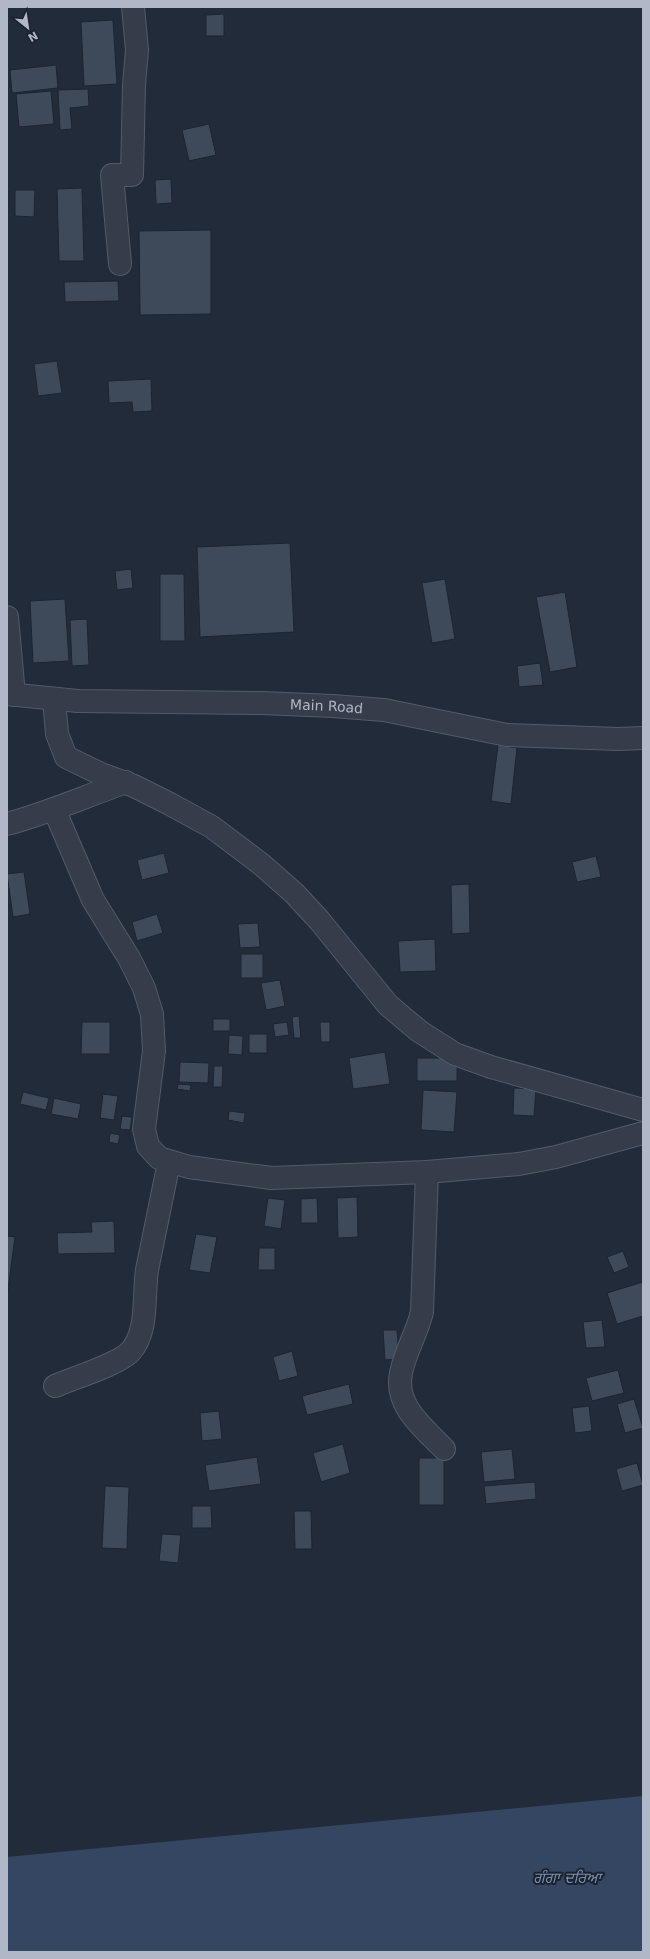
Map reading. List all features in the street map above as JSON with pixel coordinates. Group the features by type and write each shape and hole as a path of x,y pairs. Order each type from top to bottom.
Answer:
{"street":[{"path":"120,264 112,175 132,175 136,50 133,7"},
{"path":"7,617 11,695"},
{"name":"Main Road","path":"11,695 78,702 262,703 333,706 384,710 507,735 642,740"},
{"path":"54,699 57,734 66,757 101,774 126,782 212,827 261,864 294,893 319,920 388,1005 419,1031 455,1054 491,1067 643,1110"},
{"path":"7,824 54,809 126,782"},
{"path":"54,809 93,900 130,958 144,988 152,1014 154,1051 144,1129 145,1138 152,1153 169,1162 189,1167 271,1178 427,1172 519,1164 541,1160 643,1133"},
{"path":"55,1386 117,1360 128,1353 136,1344 141,1331 147,1271 169,1162"},
{"path":"427,1172 422,1312 419,1326 401,1373 400,1388 403,1401 411,1415 444,1449"}],"water":[{"name":"ਗੰਗਾ ਦਰਿਆ","path":"643,1796 643,1952 7,1952 7,1857"}],"building":[{"path":"224,14 224,36 206,36 206,15"},
{"path":"113,20 117,84 84,86 81,22"},
{"path":"56,65 58,88 12,93 10,70"},
{"path":"88,89 89,106 70,108 72,129 60,130 58,90"},
{"path":"51,91 54,124 19,127 16,94"},
{"path":"209,124 216,155 189,161 182,130"},
{"path":"171,179 172,203 156,204 155,180"},
{"path":"82,188 84,261 59,261 57,189"},
{"path":"15,190 35,190 34,217 15,216"},
{"path":"211,230 211,314 140,315 139,231"},
{"path":"118,281 119,301 65,302 64,282"},
{"path":"57,361 62,393 38,396 34,364"},
{"path":"151,379 152,411 133,412 132,402 109,403 108,381"},
{"path":"290,543 294,632 200,637 197,547"},
{"path":"131,569 133,588 117,590 115,571"},
{"path":"160,574 184,574 185,641 160,641"},
{"path":"445,579 455,639 432,643 422,583"},
{"path":"565,592 577,667 550,672 536,597"},
{"path":"65,599 69,661 33,663 30,601"},
{"path":"87,619 89,665 72,666 70,620"},
{"path":"540,663 543,685 519,687 517,666"},
{"path":"498,745 517,748 511,804 491,801"},
{"path":"164,853 169,873 142,880 137,860"},
{"path":"596,856 601,877 577,882 572,862"},
{"path":"24,872 30,914 13,917 7,874"},
{"path":"469,884 470,933 452,934 451,885"},
{"path":"157,914 163,933 137,941 132,922"},
{"path":"258,923 260,947 240,948 238,924"},
{"path":"435,939 436,971 400,972 398,941"},
{"path":"241,954 263,954 263,978 241,978"},
{"path":"280,980 285,1006 266,1010 261,983"},
{"path":"299,1016 301,1038 294,1038 292,1017"},
{"path":"213,1019 230,1019 230,1031 213,1031"},
{"path":"82,1022 110,1022 110,1054 81,1054"},
{"path":"287,1022 289,1035 275,1037 273,1024"},
{"path":"320,1022 330,1022 330,1042 321,1042"},
{"path":"249,1034 267,1034 267,1053 249,1053"},
{"path":"229,1035 243,1036 242,1055 228,1054"},
{"path":"385,1052 390,1084 353,1089 349,1058"},
{"path":"417,1058 457,1058 457,1081 417,1081"},
{"path":"180,1062 209,1063 208,1083 179,1082"},
{"path":"214,1066 223,1066 222,1087 213,1087"},
{"path":"178,1084 191,1085 190,1091 177,1089"},
{"path":"514,1088 536,1089 534,1116 513,1115"},
{"path":"423,1090 457,1092 454,1132 421,1130"},
{"path":"23,1092 49,1098 46,1110 20,1104"},
{"path":"103,1094 118,1096 114,1120 100,1118"},
{"path":"54,1098 81,1104 78,1119 51,1114"},
{"path":"229,1111 245,1113 244,1123 228,1120"},
{"path":"122,1116 132,1117 130,1130 120,1129"},
{"path":"110,1133 120,1135 118,1144 109,1142"},
{"path":"357,1197 358,1237 338,1238 337,1198"},
{"path":"268,1198 285,1200 281,1229 264,1226"},
{"path":"317,1198 318,1223 301,1223 301,1199"},
{"path":"114,1221 115,1253 58,1254 57,1233 92,1232 91,1222"},
{"path":"196,1234 217,1237 210,1273 189,1270"},
{"path":"7,1236 15,1237 7,1297"},
{"path":"259,1248 275,1248 275,1270 258,1270"},
{"path":"623,1251 629,1267 614,1273 607,1257"},
{"path":"643,1282 643,1316 617,1324 607,1293"},
{"path":"602,1320 605,1347 586,1348 583,1322"},
{"path":"383,1330 397,1330 399,1359 385,1360"},
{"path":"292,1351 298,1376 279,1381 273,1357"},
{"path":"618,1370 624,1393 592,1401 586,1378"},
{"path":"349,1384 353,1404 307,1415 302,1396"},
{"path":"634,1399 643,1428 625,1433 617,1404"},
{"path":"589,1406 592,1431 575,1433 572,1408"},
{"path":"219,1411 222,1439 202,1441 200,1413"},
{"path":"343,1444 350,1473 321,1482 313,1453"},
{"path":"512,1449 515,1479 484,1482 481,1452"},
{"path":"257,1457 261,1484 209,1491 205,1465"},
{"path":"419,1458 444,1458 444,1505 419,1505"},
{"path":"637,1463 643,1485 622,1491 616,1469"},
{"path":"535,1482 536,1499 486,1504 484,1486"},
{"path":"105,1486 129,1487 127,1549 102,1548"},
{"path":"192,1506 211,1506 212,1528 192,1528"},
{"path":"294,1511 311,1511 312,1549 295,1549"},
{"path":"162,1534 181,1535 178,1563 159,1561"}]}
